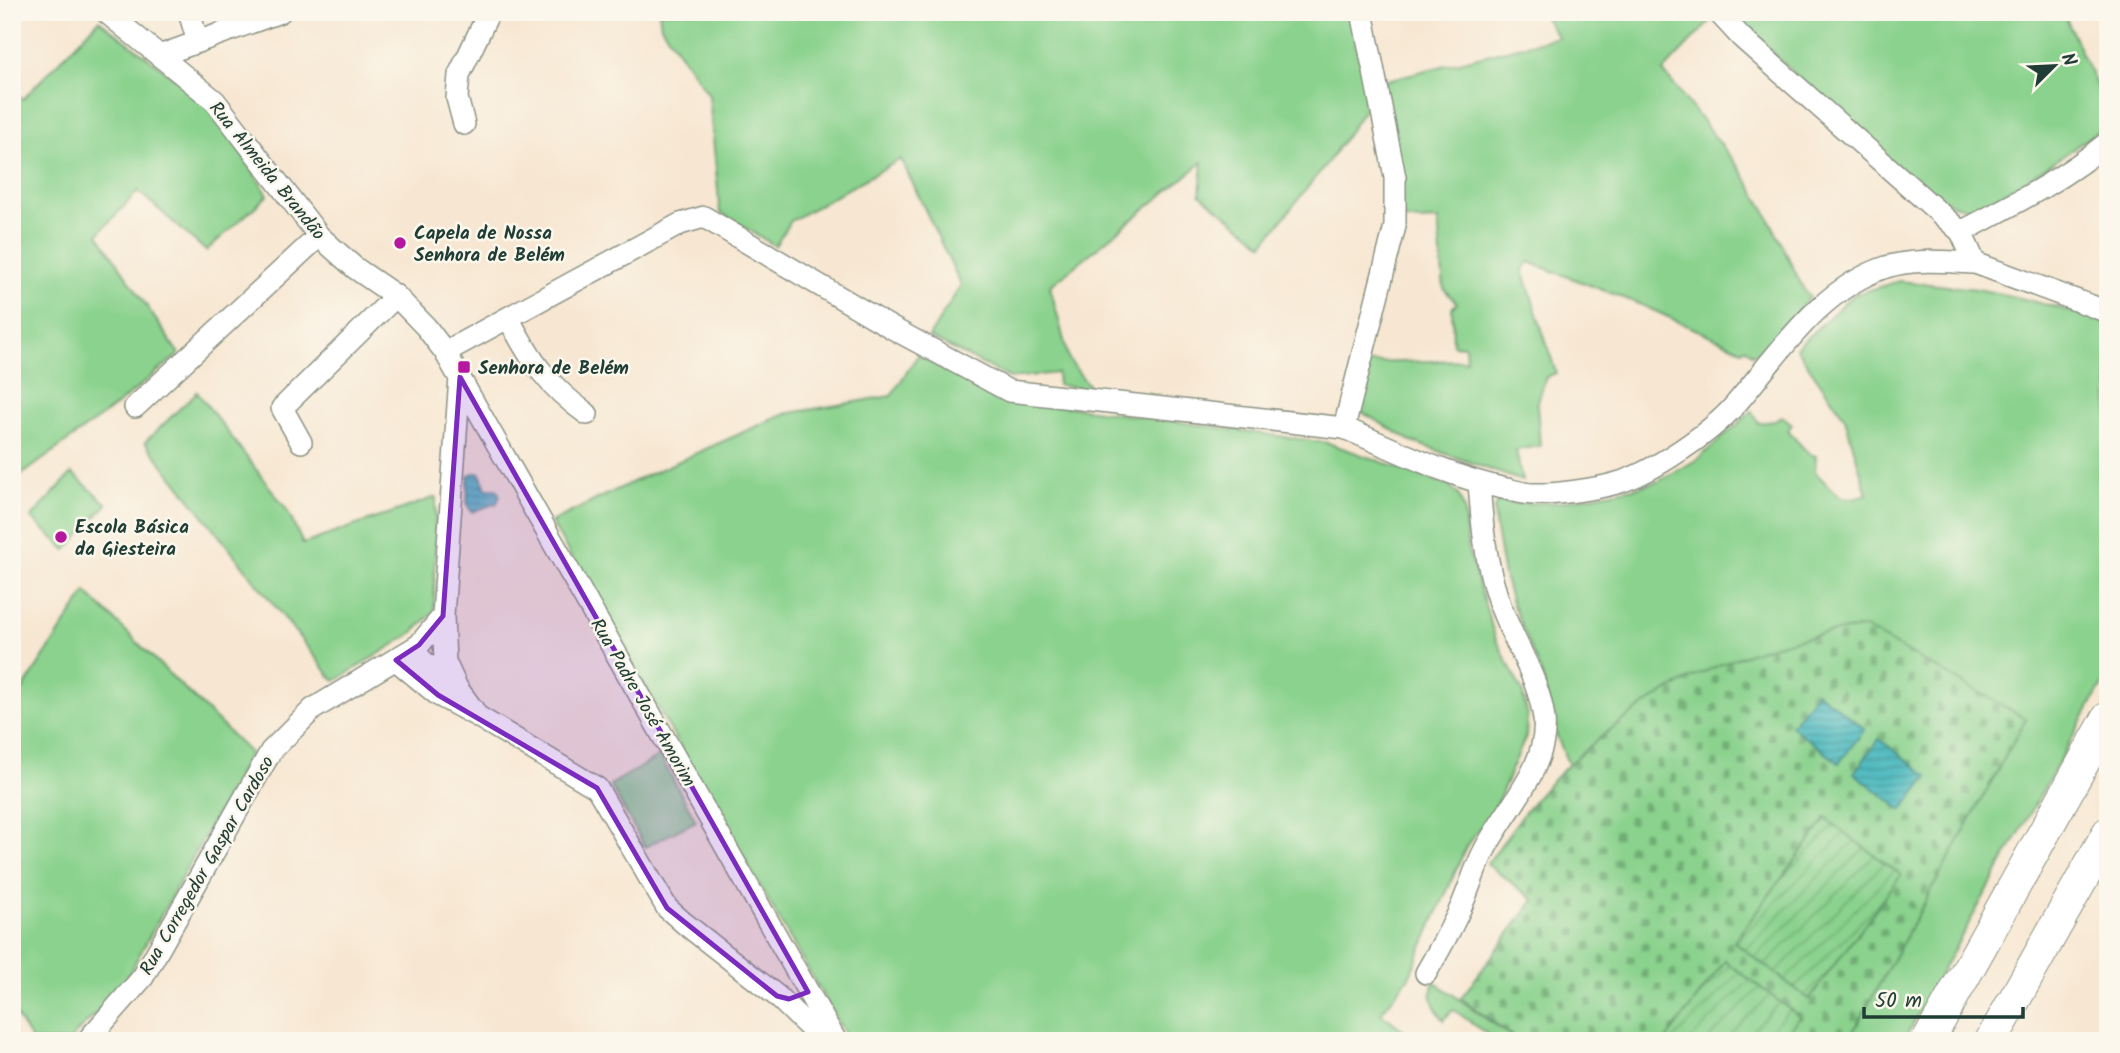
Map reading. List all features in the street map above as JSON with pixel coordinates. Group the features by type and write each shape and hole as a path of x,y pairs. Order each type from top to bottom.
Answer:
{"highway":[{"path":"1928,1041 2108,718"},
{"path":"1991,1041 2108,833"}],"street":[{"name":"Rua Almeida Brandão","path":"106,12 215,101 319,236 355,268 396,296 426,327 453,365"},
{"path":"189,12 198,42"},
{"path":"159,55 280,12"},
{"path":"464,124 457,99 459,75 489,12"},
{"path":"1343,428 1395,226 1396,210 1395,177 1362,12"},
{"path":"1718,12 1741,37 1961,232 1975,263"},
{"path":"1961,232 2026,198 2087,160 2108,142"},
{"path":"472,709 457,688 445,662 443,617 453,365 509,319 680,224 704,217 892,328 1009,391 1343,428 1479,483 1532,494 1618,483 1668,458 1699,437 1733,407 1796,330 1824,304 1856,280 1902,263 1975,263 2108,312"},
{"path":"135,407 319,236"},
{"path":"301,442 282,408 396,296"},
{"path":"509,319 536,368 566,399 586,414"},
{"name":"Rua Padre José Amorim","path":"453,365 836,1041"},
{"path":"1426,973 1461,906 1484,850 1516,802 1532,770 1541,744 1544,720 1536,687 1498,600 1487,562 1479,483"},
{"name":"Rua Corregedor Gaspar Cardoso","path":"87,1041 143,977 271,751 313,709 404,655 434,629 443,617"},
{"path":"404,655 438,695 472,709 597,788 667,908 743,967 823,1041"},
{"path":"743,967 771,977 781,976 795,968"},
{"path":"777,996 789,999 808,992"}],"highlighted area":[{"path":"460,377 808,992 789,999 777,996 667,908 597,788 438,695 396,660 419,645 443,616"}],"green space":[{"path":"659,12 1354,12 1371,99 1331,158 1263,244 1200,194 1203,162 1050,286 1069,360 1092,390 1058,385 1057,373 1010,378 929,337 961,285 901,159 791,221 775,246 720,212 709,95 661,26"},
{"path":"1541,12 1711,12 1714,17 1663,71 1741,170 1764,208 1804,290 1810,296 1777,336 1753,354 1745,347 1742,350 1637,303 1529,262 1523,270 1556,373 1546,377 1537,404 1540,446 1516,450 1522,481 1413,442 1360,411 1355,398 1368,363 1466,360 1465,346 1453,345 1452,308 1457,303 1444,289 1438,220 1399,218 1383,81 1558,37"},
{"path":"1732,12 2063,12 2108,111 2108,124 2042,170 1983,204 1972,208 1951,203 1922,186 1887,159 1813,92"},
{"path":"99,20 212,107 268,195 206,251 138,191 98,234 179,354 118,404 12,482 12,91 23,99"},
{"path":"1899,281 1977,289 2108,321 2108,674 1903,1041 1792,1041 1545,788 1569,766 1552,724 1543,678 1512,603 1504,576 1494,509 1499,499 1513,504 1560,502 1657,482 1698,459 1752,411 1758,423 1775,421 1782,416 1792,424 1788,431 1809,454 1816,456 1815,472 1832,490 1850,498 1867,494 1845,418 1796,348 1853,295"},
{"path":"918,355 998,400 1056,405 1328,443 1450,486 1459,496 1464,509 1468,550 1495,637 1522,691 1527,713 1526,736 1495,808 1467,845 1409,977 1381,1013 1418,1041 849,1041 551,522 784,414 891,396"},
{"path":"197,392 287,510 303,544 436,497 434,612 411,634 335,681 145,442"},
{"path":"72,473 107,504 66,550 31,518"},
{"path":"86,592 250,753 123,985 69,1041 32,1041 12,1009 12,706"},
{"path":"1865,628 2026,719 1848,1041 1519,1041 1461,998 1534,900 1487,864 1538,796 1580,755 1652,700 1731,660 1774,645"},
{"path":"660,756 696,821 645,847 610,785"},
{"path":"1826,819 1901,875 1809,999 1734,942"},
{"path":"1725,961 1800,1017 1782,1041 1665,1041"},
{"path":"1434,981 1517,1041 1496,1041 1453,1009 1444,1020 1433,1002"}],"water":[{"path":"480,473 486,489 497,489 500,496 497,503 472,512 467,505 468,476"},
{"path":"1817,692 1865,729 1839,763 1791,726"},
{"path":"1879,739 1928,776 1902,810 1854,773"}],"place":[{"name":"Capela de Nossa Senhora de Belém","path":"400,243"},
{"name":"Senhora de Belém","path":"464,367"},
{"name":"Escola Básica da Giesteira","path":"61,537"}]}
